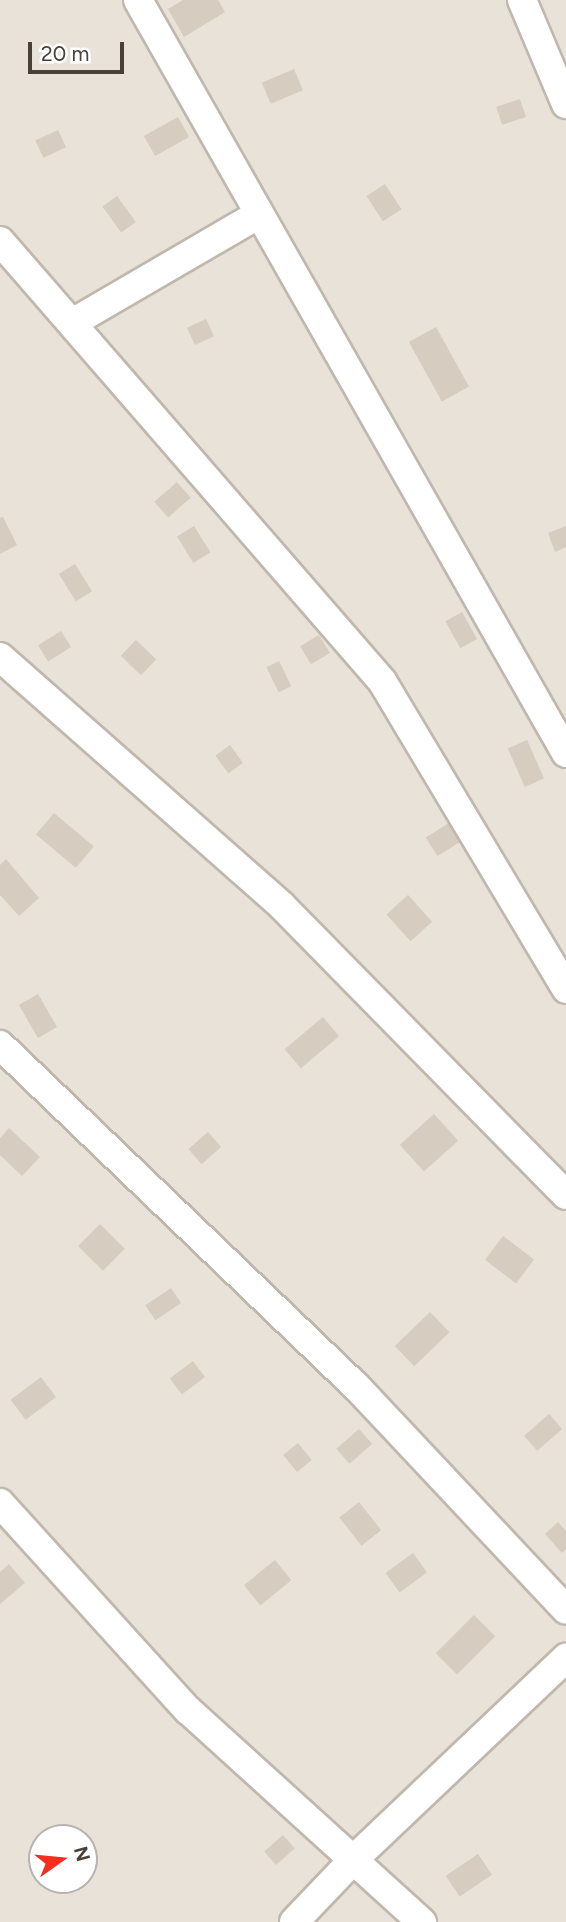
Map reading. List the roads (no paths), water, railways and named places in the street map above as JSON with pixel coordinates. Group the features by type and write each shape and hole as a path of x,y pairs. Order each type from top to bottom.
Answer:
{"street":[{"path":"138,0 566,753"},
{"path":"522,0 566,104"},
{"path":"72,323 259,214"},
{"path":"0,241 382,681 566,989"},
{"path":"0,657 282,906 566,1195"},
{"path":"0,1045 355,1385 566,1610"},
{"path":"0,1503 188,1710 422,1922"},
{"path":"293,1922 354,1860 566,1658"}]}
